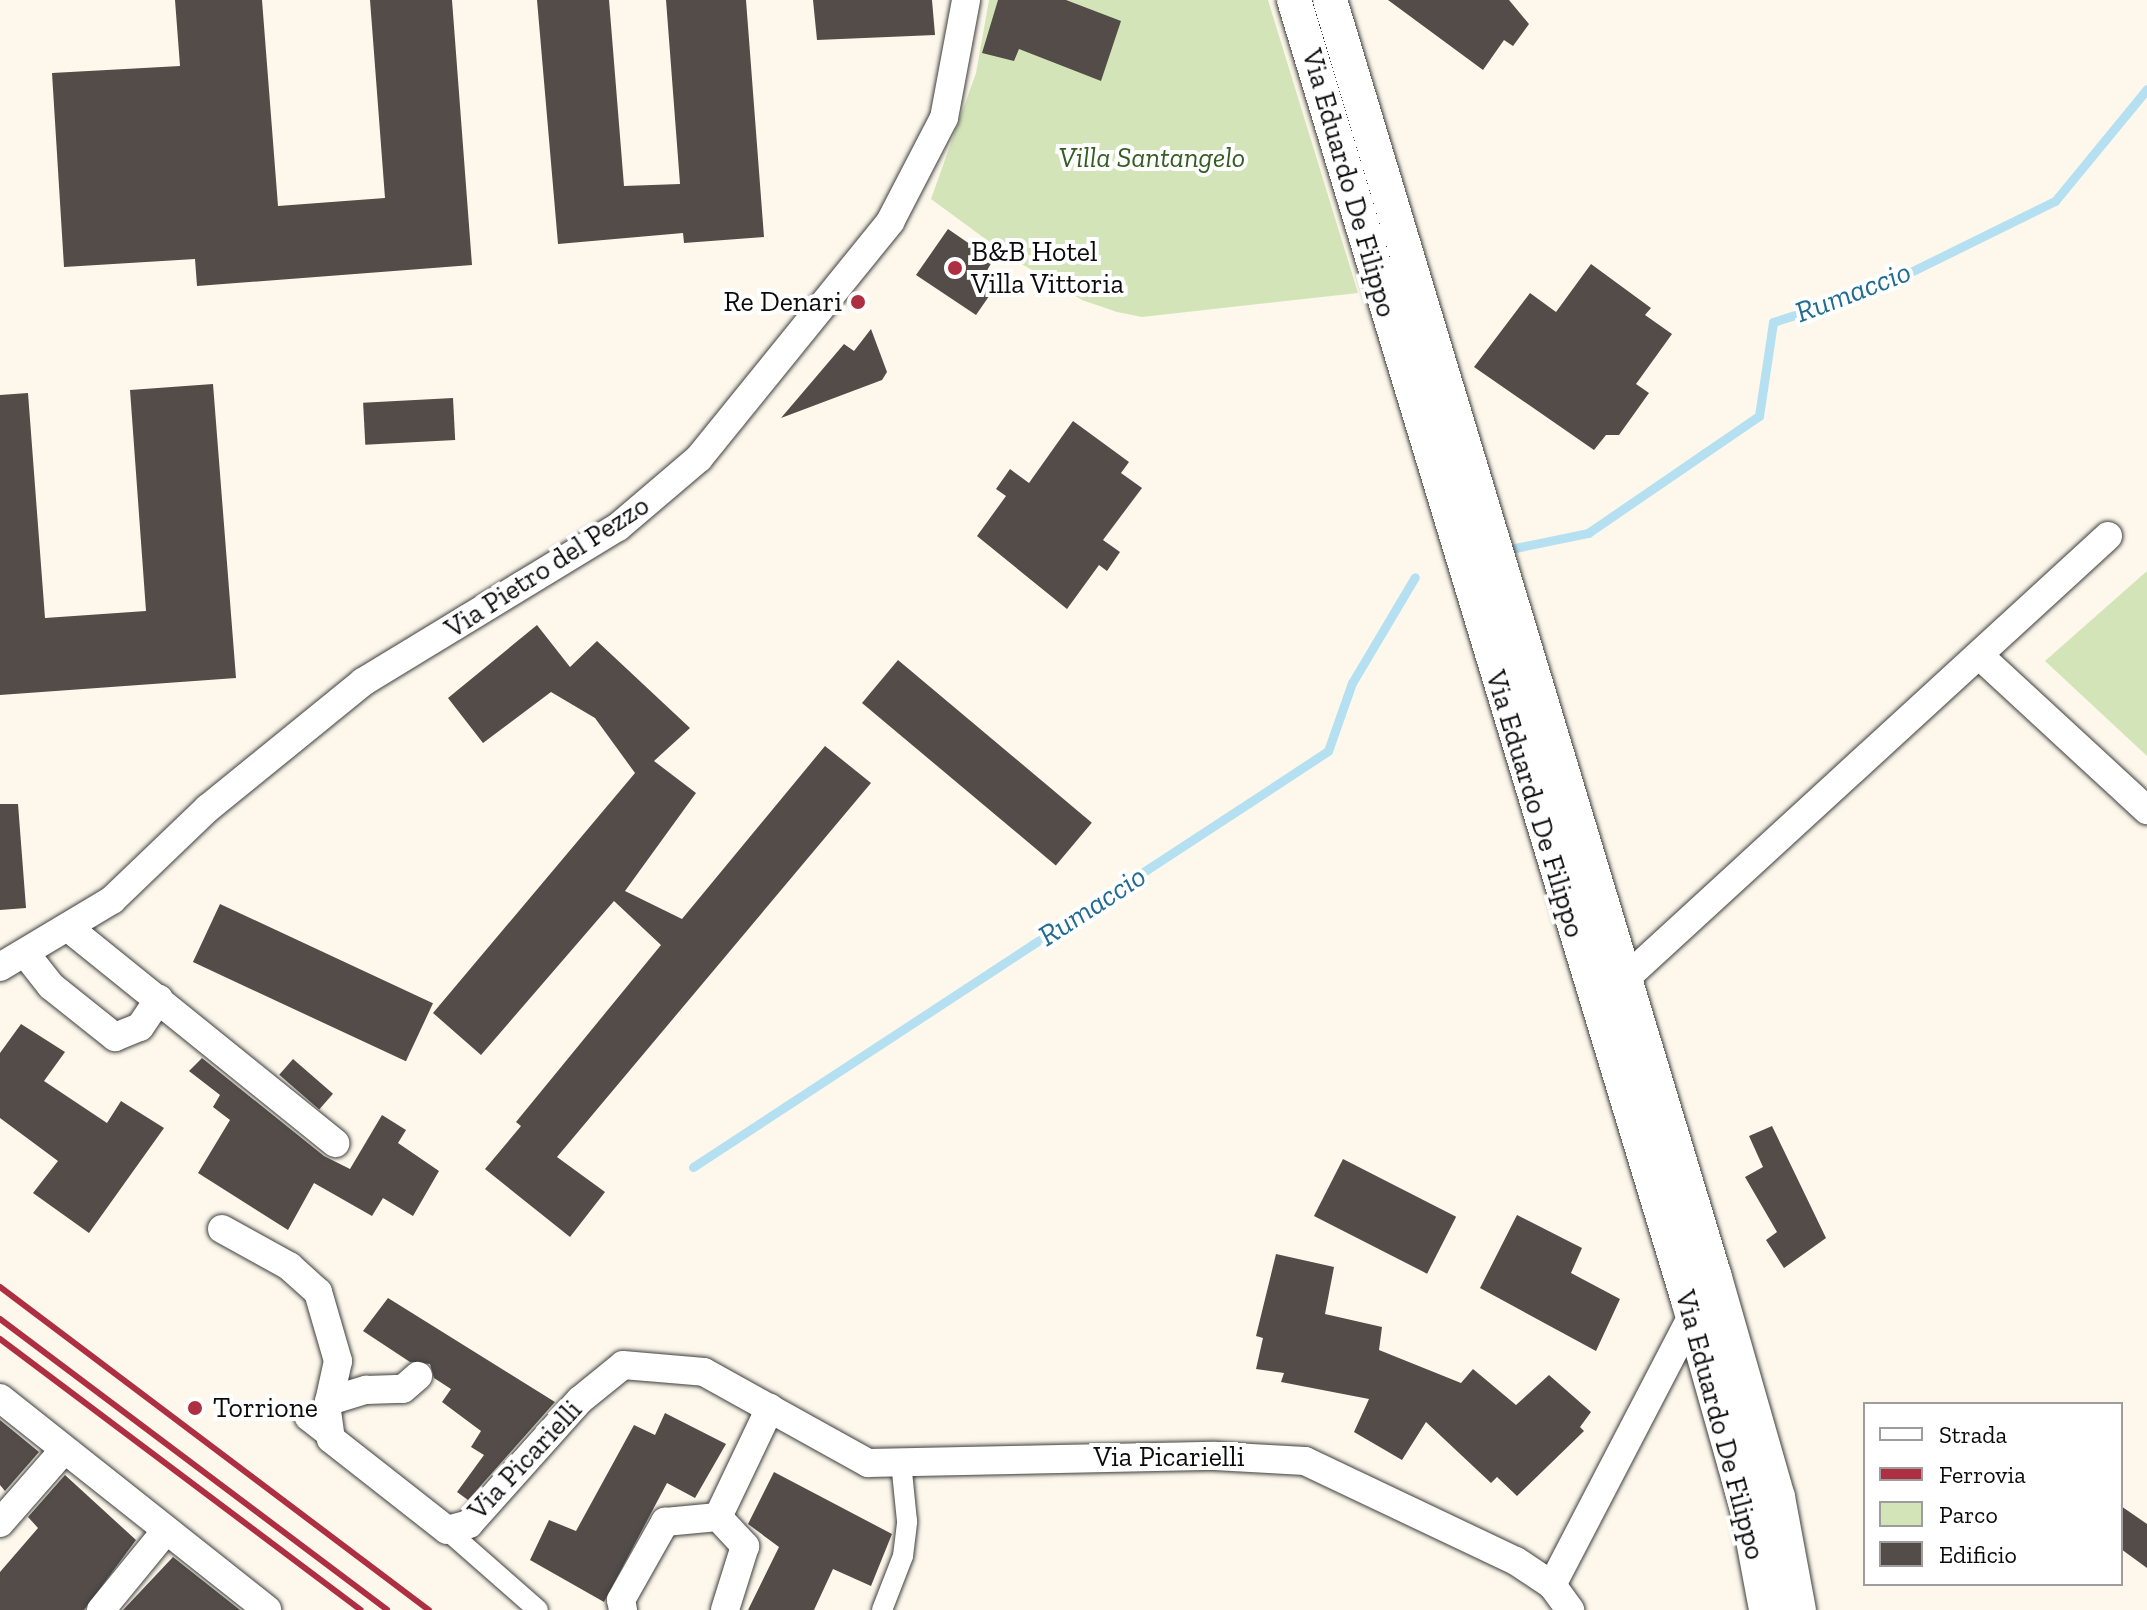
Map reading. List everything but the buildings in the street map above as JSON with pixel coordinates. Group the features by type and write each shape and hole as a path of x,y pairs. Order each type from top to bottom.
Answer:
{"street":[{"name":"Via Pietro del Pezzo","path":"0,967 70,929 363,682 618,527 699,458 827,305 904,200 944,118 966,0"},
{"name":"Via Eduardo De Filippo","path":"1294,0 1692,1316 1747,1508 1766,1610"},
{"name":"Via Eduardo De Filippo","path":"1330,0 1626,978 1778,1497 1799,1610"},
{"path":"1626,978 1981,657 2108,536"},
{"path":"1981,657 2147,810"},
{"path":"70,929 335,1143"},
{"path":"25,953 51,986 115,1037 140,1027 159,999"},
{"path":"222,1229 289,1266 318,1292 338,1361 329,1401 331,1439"},
{"path":"1552,1585 1692,1316"},
{"name":"Via Picarielli","path":"331,1439 447,1530 469,1524 580,1400 623,1365 704,1372 868,1463 1215,1456 1305,1461 1516,1561 1552,1585 1570,1610"},
{"path":"329,1401 366,1390 403,1389 418,1376"},
{"path":"0,1398 164,1533 267,1610"},
{"path":"718,1517 770,1408"},
{"path":"305,1419 331,1439"},
{"path":"0,1523 64,1450"},
{"path":"882,1610 903,1556 907,1521 901,1462"},
{"path":"623,1610 621,1600 665,1522 718,1517"},
{"path":"718,1517 745,1546 725,1610"},
{"path":"447,1530 538,1610"},
{"path":"101,1610 164,1533"}],"green space":[{"name":"Villa Santangelo","path":"989,0 1268,0 1358,293 1142,317 1117,312 1082,300 1010,257 931,199 976,73"},
{"path":"2147,571 2147,756 2045,661"}],"waterway":[{"name":"Rumaccio","path":"1515,548 1588,533 1759,416 1773,322 1874,290 2055,201 2147,89"},
{"name":"Rumaccio","path":"693,1167 1328,751 1352,683 1415,577"}],"railway":[{"path":"0,1287 429,1610"},
{"path":"0,1319 387,1610"},
{"path":"0,1339 361,1610"}],"place":[{"name":"B&B Hotel Villa Vittoria","path":"955,268"},
{"name":"Re Denari","path":"858,302"},
{"name":"Torrione","path":"195,1408"}]}
